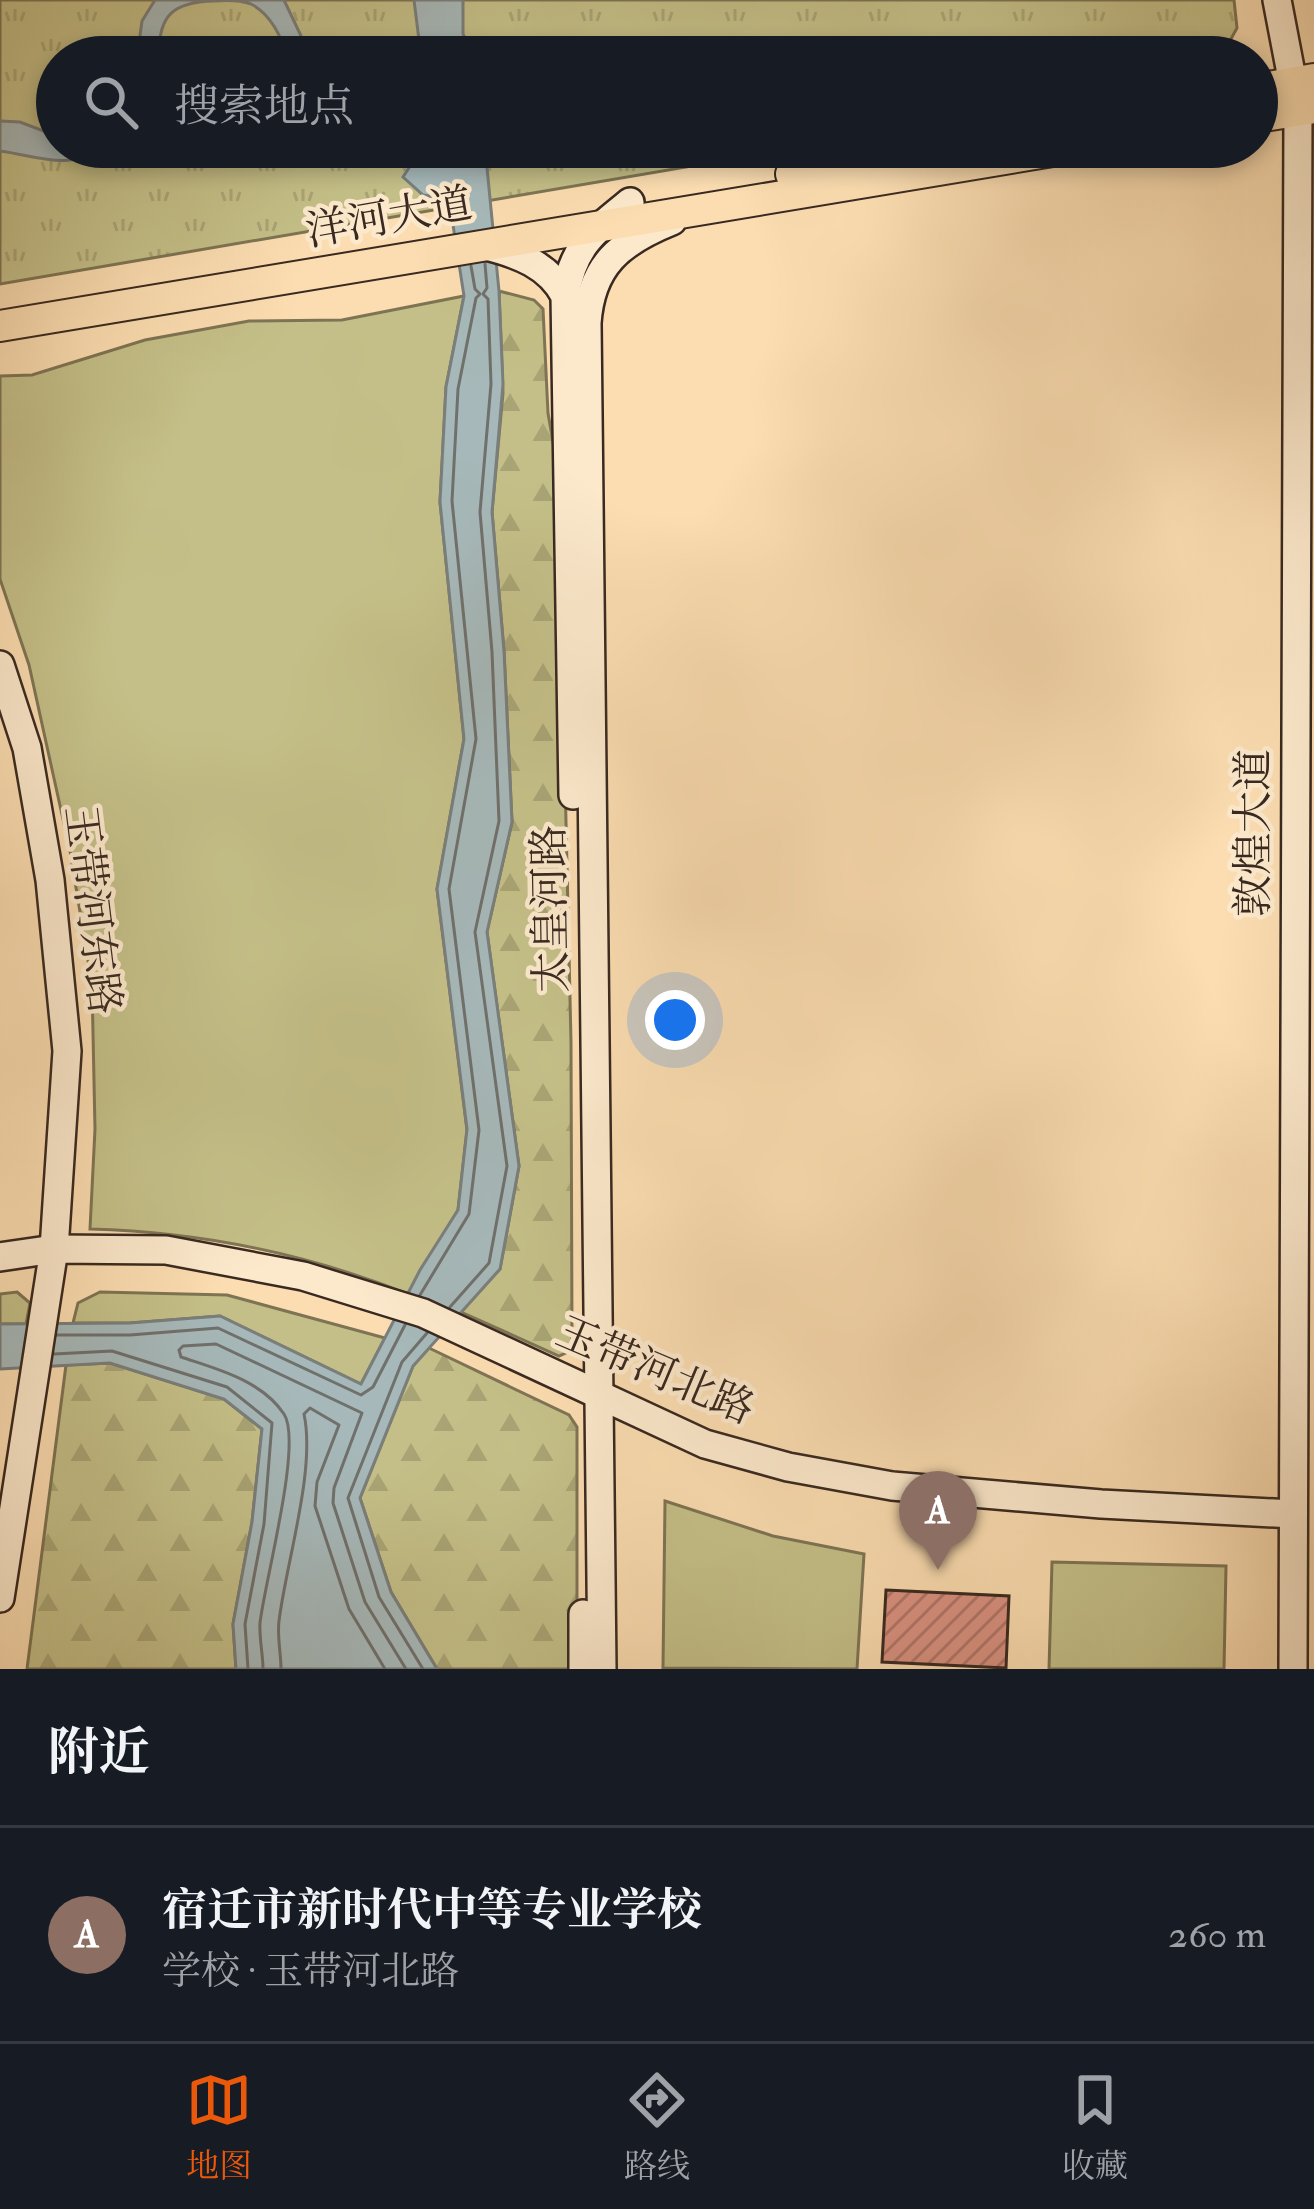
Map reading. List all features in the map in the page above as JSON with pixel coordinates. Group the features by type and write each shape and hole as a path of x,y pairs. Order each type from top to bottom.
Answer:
{"main road":[{"name":"洋河大道","path":"0,308 585,227 631,202 821,168"},
{"name":"洋河大道","path":"0,326 949,168"}],"street":[{"name":"敦煌大道","path":"1277,0 1305,95 1293,1669"},
{"name":"太皇河路","path":"583,1669 592,1394 587,323 592,287 612,257 643,232 700,209"},
{"name":"太皇河路","path":"585,227 566,296 602,1669"},
{"path":"585,227 587,323"},
{"path":"482,244 526,257 559,284 566,296"},
{"name":"玉带河东路","path":"0,665 26,748 46,858 67,1051 54,1249 0,1598"},
{"name":"玉带河北路","path":"0,1257 54,1249 166,1250 303,1276 423,1313 706,1444 788,1467 892,1486 1293,1514"}],"green space":[{"path":"0,0 1234,0 1237,28 1233,36 36,36 36,168 680,168 0,284"},
{"path":"499,291 534,300 543,309 548,413 558,471 571,1042 572,1336 570,1351 559,1356 461,1312 500,1269 519,1166 487,932 512,822 492,512 503,393"},
{"path":"464,296 446,387 440,502 464,739 437,889 467,1130 458,1210 408,1294 252,1247 90,1229 95,1129 92,985 70,851 29,665 0,579 0,376 32,375 145,340 249,321 342,320"},
{"path":"17,1292 30,1303 26,1324 0,1324 0,1294"},
{"path":"100,1292 227,1295 385,1338 361,1384 220,1316 73,1323 78,1303"},
{"path":"429,1348 569,1415 577,1427 577,1669 437,1669 391,1592 360,1498 413,1366"},
{"path":"110,1363 224,1399 262,1429 252,1522 233,1624 236,1669 27,1669 66,1365"},
{"path":"665,1501 773,1536 864,1554 857,1669 663,1668"},
{"path":"1052,1562 1226,1566 1224,1669 1049,1669"}],"water":[{"path":"155,0 228,0 178,8 160,36 140,36 142,21"},
{"path":"228,0 284,0 301,36 279,36 251,4"},
{"path":"414,0 463,0 464,36 418,36"},
{"path":"0,121 36,128 36,158 0,151"},
{"path":"409,168 487,168 503,384 492,512 512,822 487,932 519,1166 500,1269 413,1366 360,1498 391,1592 437,1669 236,1669 233,1624 252,1522 262,1429 224,1399 110,1363 0,1369 0,1324 130,1323 220,1316 361,1384 420,1270 458,1210 467,1129 437,889 464,739 440,502 446,387 464,296 449,199 423,195 403,177"}],"building":[{"path":"886,1590 1009,1596 1006,1668 882,1662"}],"place":[{"name":"宿迁市新时代中等专业学校","path":"938,1570"}]}
